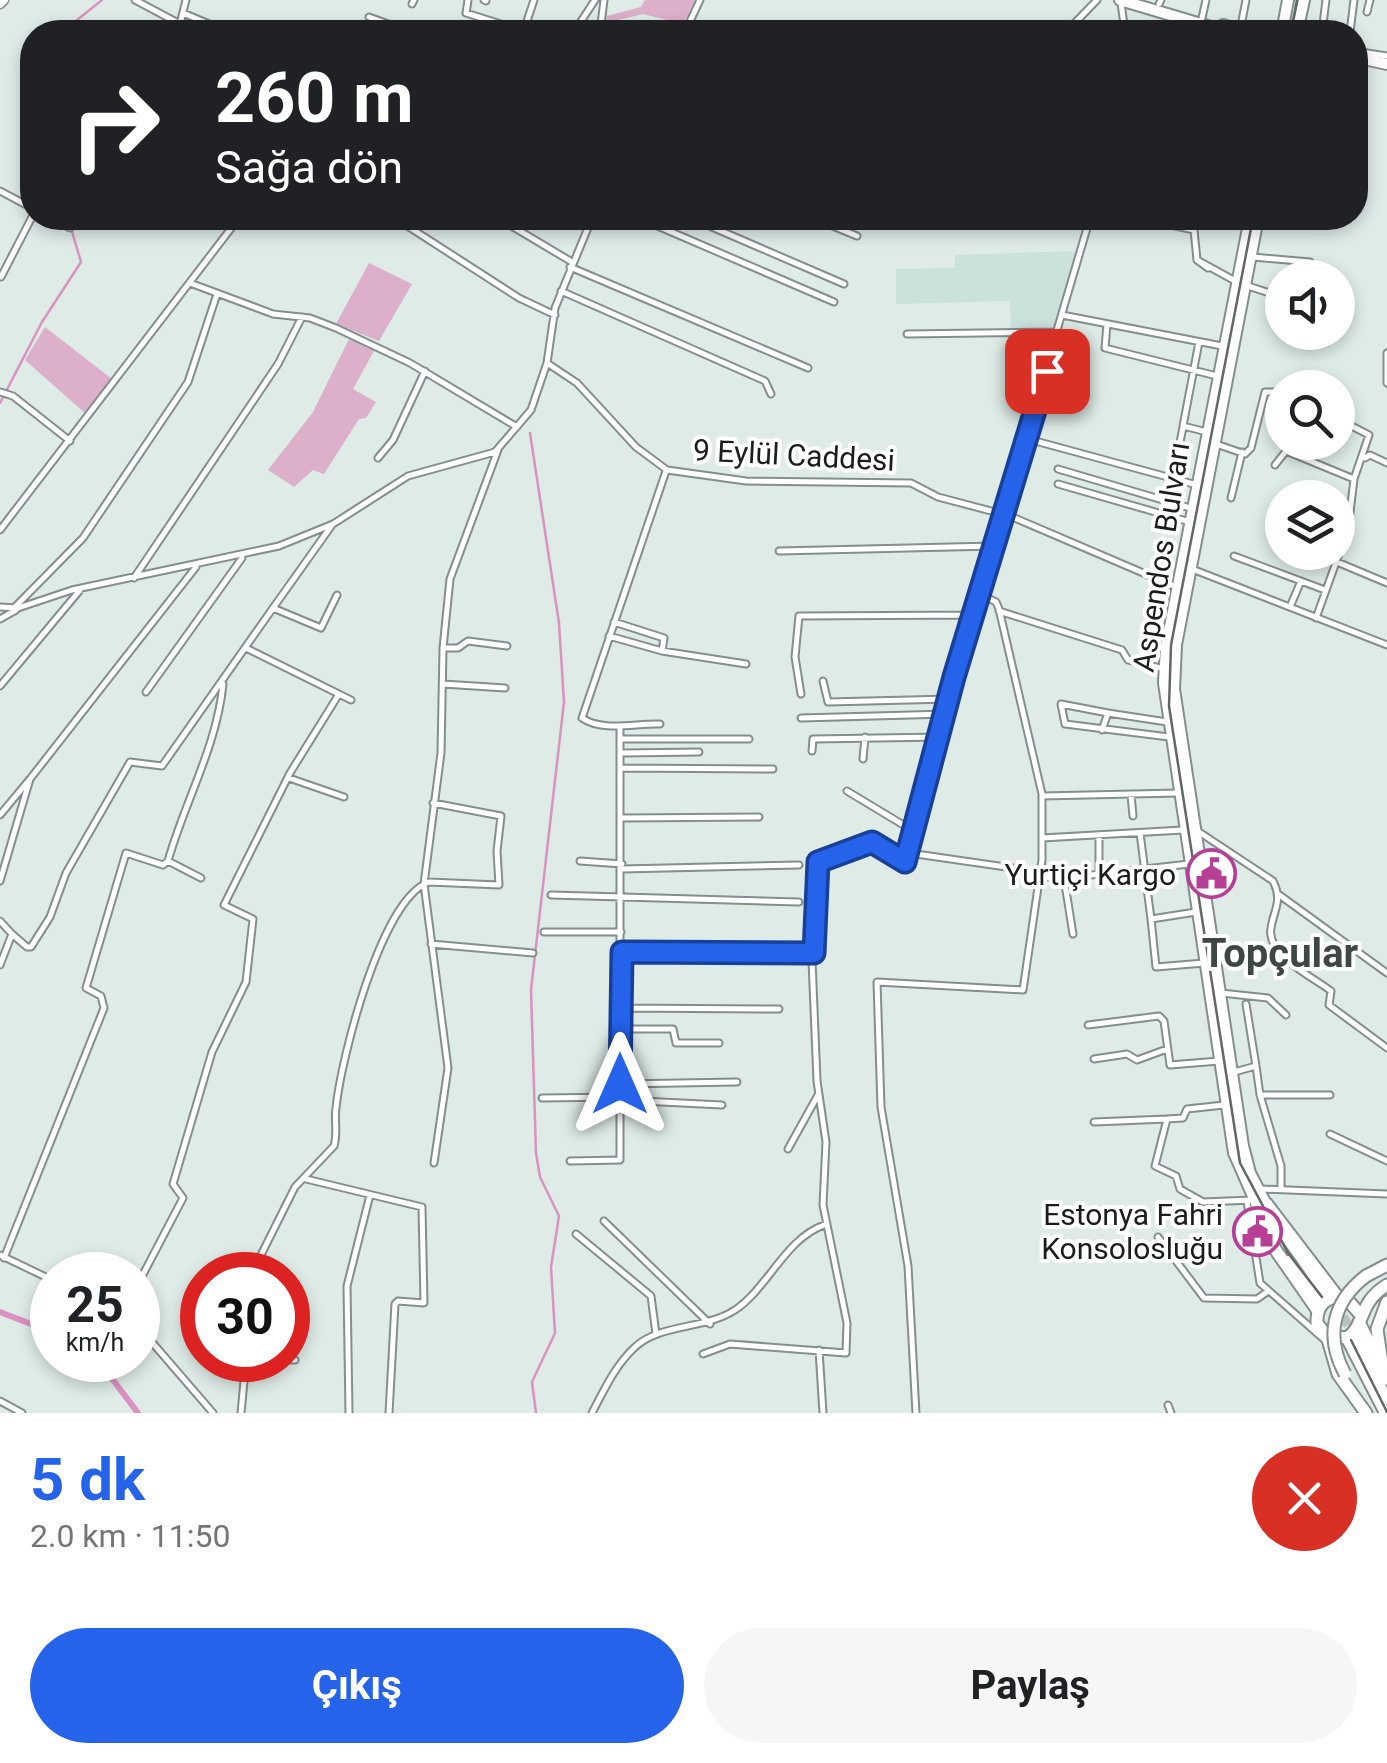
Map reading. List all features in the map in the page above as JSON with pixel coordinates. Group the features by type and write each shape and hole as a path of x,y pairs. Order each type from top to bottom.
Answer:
{"highway":[{"path":"1256,1203 1330,1300"},
{"path":"1256,1203 1276,1249 1330,1300 1359,1318 1386,1366"},
{"path":"1369,1413 1334,1346 1335,1316 1346,1295 1366,1276 1387,1266"},
{"path":"1369,1413 1338,1374 1328,1339 1317,1322 1330,1300 1387,1282"},
{"path":"1328,1339 1346,1338 1369,1298 1387,1282"},
{"path":"1386,1366 1377,1329 1387,1302"}],"main road":[{"path":"1146,0 1207,20"},
{"path":"1120,1 1192,20"},
{"name":"Aspendos Bulvarı","path":"1248,230 1216,444 1176,645 1174,689 1189,864 1226,1104 1236,1163 1256,1203"},
{"name":"Aspendos Bulvarı","path":"1255,230 1207,432 1164,669 1168,737 1219,993 1246,1164 1258,1189 1256,1203"},
{"path":"1385,1413 1352,1339 1387,1399"}],"street":[{"path":"135,0 172,20"},
{"path":"181,20 186,0"},
{"path":"468,0 466,12 489,20"},
{"path":"1078,20 1097,0"},
{"path":"1202,18 1206,0"},
{"path":"1367,12 1370,0"},
{"path":"183,14 198,20"},
{"path":"369,17 377,20"},
{"path":"1,277 25,230"},
{"path":"0,530 230,230"},
{"path":"414,230 519,298 554,315"},
{"path":"517,230 571,264 808,368"},
{"path":"434,1163 448,1068 424,884 442,753 443,648 450,579 498,449 531,410 547,364 561,291 587,230"},
{"path":"666,230 834,302"},
{"path":"719,230 844,284"},
{"path":"843,230 858,236"},
{"path":"704,1354 730,1344 842,1355 848,1348 846,1314 824,1225 826,1142 818,1095 814,953 818,862 872,842 903,863 909,854 973,615 1006,514 1087,230"},
{"path":"1193,230 1197,260 1241,284 1265,292"},
{"path":"1250,256 1290,260"},
{"path":"190,284 273,314 302,317 336,328 425,371 517,427"},
{"path":"561,291 766,380 771,394"},
{"path":"0,619 16,608 84,538 188,382 216,294"},
{"path":"1062,315 1225,347"},
{"path":"134,578 278,364 302,317"},
{"path":"1108,324 1104,348 1220,377"},
{"path":"907,334 1058,332"},
{"path":"1173,478 1198,342"},
{"path":"1387,353 1387,383"},
{"name":"9 Eylül Caddesi","path":"547,364 577,383 636,447 667,470 759,481 902,482 938,497 1006,514 1179,588"},
{"path":"378,458 393,440 425,371"},
{"path":"1216,444 1242,452 1251,448 1265,392"},
{"path":"4,395 70,441"},
{"path":"1184,426 1207,432"},
{"path":"1275,465 1286,451 1354,479 1370,434 1355,426"},
{"path":"1028,439 1197,485"},
{"path":"0,607 16,608 80,590 244,556 333,524 408,476 498,449"},
{"path":"1231,498 1242,452"},
{"path":"1362,459 1370,455 1387,463"},
{"path":"1058,469 1193,508"},
{"path":"660,724 620,726 582,718 667,470"},
{"path":"1058,484 1191,522"},
{"path":"0,922 32,947 50,916 71,864 130,762 162,766 333,524"},
{"path":"779,551 994,546"},
{"path":"146,692 244,556"},
{"path":"1234,556 1325,590"},
{"path":"0,815 198,565"},
{"path":"1192,569 1387,645"},
{"path":"1316,618 1333,570"},
{"path":"1355,570 1387,583"},
{"path":"1290,607 1301,581"},
{"path":"0,686 80,590"},
{"path":"916,1413 908,1266 881,1106 877,982 1022,990 1040,874 1042,796 999,610 996,602 980,594"},
{"path":"273,608 321,628 336,596"},
{"path":"999,610 1122,650 1128,660 1164,669"},
{"path":"801,694 795,657 799,616 973,615"},
{"path":"614,622 664,638 662,650"},
{"path":"609,636 662,650 746,664"},
{"path":"443,648 458,648 468,642 508,646"},
{"path":"246,648 351,700"},
{"path":"822,681 828,702 950,699"},
{"path":"30,1270 2,1257 104,1008 101,996 86,988 126,853 164,865 168,862 188,794 214,740 224,682"},
{"path":"443,684 505,688"},
{"path":"154,1252 182,1198 173,1184 212,1052 252,964 252,920 224,905 289,778 338,694"},
{"path":"1167,722 1062,704 1065,724 1168,737"},
{"path":"1102,730 1108,713"},
{"path":"801,718 946,714"},
{"path":"570,1160 620,1160 620,726"},
{"path":"863,759 864,737"},
{"path":"812,751 813,739 941,737"},
{"path":"622,739 749,739"},
{"path":"622,753 699,752"},
{"path":"622,768 773,769"},
{"path":"289,778 344,797"},
{"path":"0,881 30,779"},
{"path":"846,791 916,832"},
{"path":"1042,796 1178,793"},
{"path":"1131,794 1133,816"},
{"path":"262,1252 285,1204 334,1146 335,1112 348,1049 388,931 424,884 438,880 499,885 501,880 496,851 501,816 434,803"},
{"path":"622,818 758,817"},
{"path":"1042,838 1188,829 1261,870 1274,881 1278,894 1277,917 1270,930 1279,951 1331,990 1329,1005 1387,1048"},
{"path":"1140,833 1156,967 1204,963"},
{"path":"1099,836 1100,874"},
{"path":"909,854 1064,878 1189,864"},
{"path":"168,862 201,878"},
{"path":"580,862 622,866 799,865"},
{"path":"1064,878 1074,934"},
{"path":"1278,894 1387,973"},
{"path":"551,896 799,902"},
{"path":"1151,919 1196,912"},
{"path":"544,932 622,932"},
{"path":"0,966 12,934"},
{"path":"431,944 532,953"},
{"path":"622,952 814,953"},
{"path":"1219,993 1268,998 1286,1015"},
{"path":"1246,1004 1260,1095 1281,1166 1280,1188"},
{"path":"621,1008 779,1009"},
{"path":"1088,1025 1159,1016 1164,1021 1170,1065 1219,1060"},
{"path":"621,1029 673,1029 676,1042 719,1043"},
{"path":"1094,1059 1127,1054 1137,1060 1167,1050"},
{"path":"1232,1072 1256,1066"},
{"path":"620,1084 737,1082"},
{"path":"788,1149 818,1095"},
{"path":"1260,1095 1330,1096"},
{"path":"542,1098 621,1098 722,1105"},
{"path":"1094,1122 1183,1118 1187,1109 1226,1104"},
{"path":"1167,1119 1155,1166 1160,1172 1176,1176 1180,1189 1203,1202 1256,1203 1257,1272 1267,1292 1328,1339"},
{"path":"1330,1134 1387,1161"},
{"path":"306,1178 422,1207 424,1303 395,1304 389,1413"},
{"path":"1258,1189 1387,1194"},
{"path":"349,1413 348,1286 370,1195"},
{"path":"604,1221 710,1324"},
{"path":"592,1413 619,1365 638,1344 656,1334 710,1324 748,1300 794,1248 824,1225"},
{"path":"576,1234 649,1294 656,1334"},
{"path":"1158,1237 1204,1298 1257,1299 1267,1292"},
{"path":"819,1350 824,1413"},
{"path":"160,1352 213,1413"},
{"path":"241,1413 244,1382"},
{"path":"0,1401 22,1413"},
{"path":"1168,1405 1171,1413"}],"shaded area":[{"path":"645,0 695,0 685,20 643,14 606,20 607,16 641,7"},
{"path":"1077,251 1056,330 1011,332 1010,301 896,304 896,269 955,268 955,255"},
{"path":"369,263 412,284 379,341 336,324"},
{"path":"45,327 112,379 86,414 25,360"},
{"path":"349,339 374,351 353,389 376,402 366,418 359,419 324,474 313,470 294,487 268,470 313,412"}],"waterway":[{"path":"77,20 102,0"},
{"path":"0,403 42,322 81,262 72,230"},
{"path":"530,433 559,623 564,702 531,990 536,1153 540,1177 559,1216 551,1267 555,1333 532,1382 536,1413"},
{"path":"0,1258 30,1272"},
{"path":"0,1312 30,1324"},
{"path":"160,1356 209,1413"},
{"path":"115,1382 138,1413"}],"tunnel":[{"path":"1335,1304 1355,1336"}],"tram line":[{"path":"1293,20 1297,0"},
{"path":"1251,230 1171,645 1169,706 1240,1163 1288,1253 1322,1297"},
{"path":"1351,1340 1387,1412"}],"place":[{"name":"Yurtiçi Kargo","path":"1211,874"},
{"name":"Estonya Fahri Konsolosluğu","path":"1258,1231"}],"district":[{"name":"Topçular","path":"1280,953"}],"route":[{"path":"620,1084 622,952 814,953 812,930 816,920 818,862 872,842 905,862 944,730 954,677 1047,371"}]}
